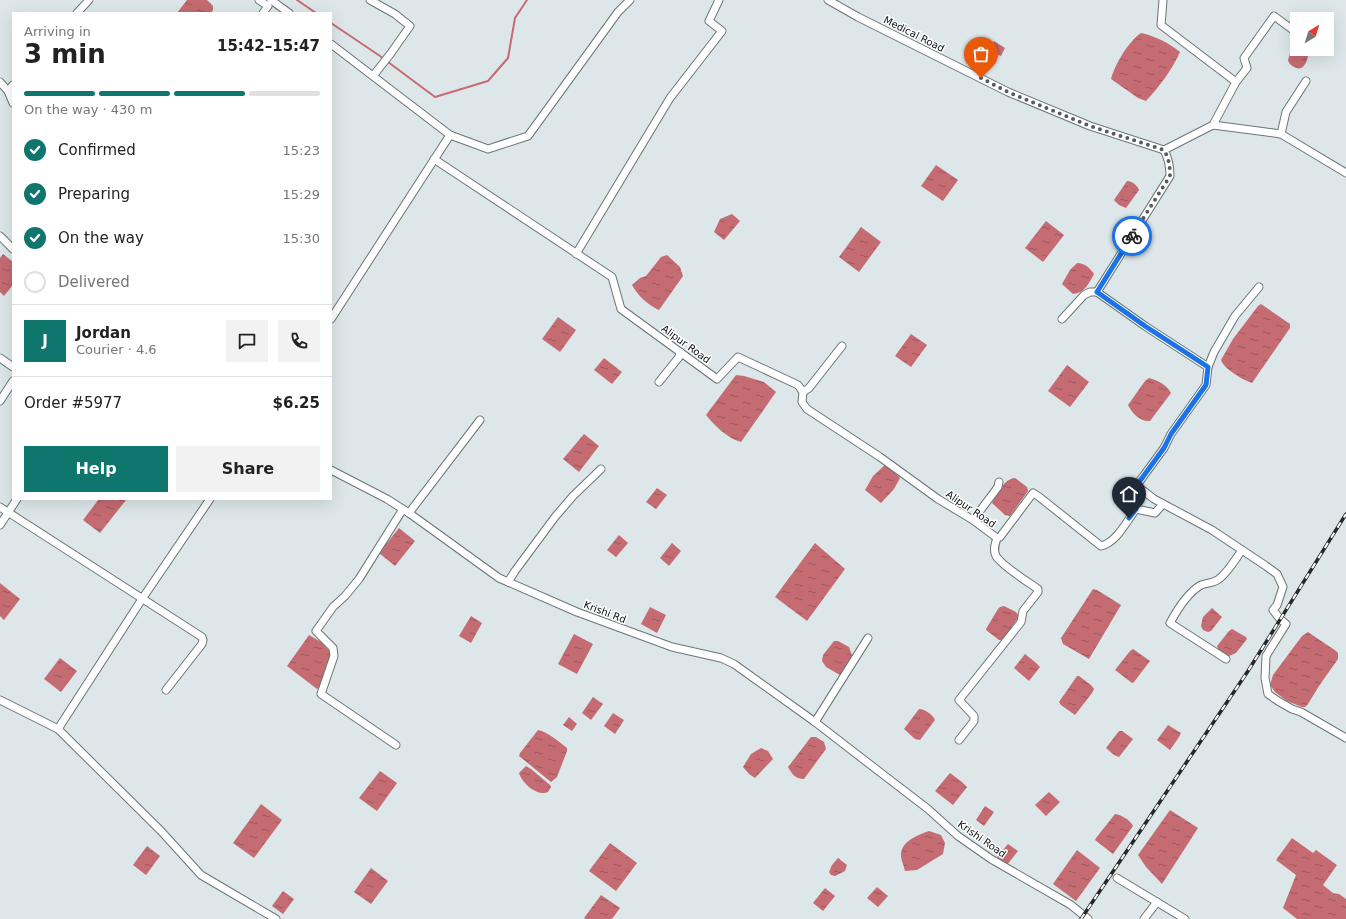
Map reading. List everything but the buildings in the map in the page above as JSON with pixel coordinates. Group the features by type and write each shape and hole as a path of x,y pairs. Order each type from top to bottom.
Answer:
{"street":[{"path":"78,12 89,0"},
{"path":"259,0 268,6 264,12"},
{"path":"271,0 288,12"},
{"path":"370,0 394,14 410,26 373,76"},
{"path":"332,45 450,135 488,149 528,136 618,12 630,0"},
{"path":"576,254 670,98 722,31 709,21 719,0"},
{"name":"Medical Road","path":"828,0 858,17 1008,92 1090,126 1164,150"},
{"path":"1163,0 1162,25 1236,82"},
{"path":"1097,292 1170,176 1170,166 1164,150 1212,124 1236,82 1247,68 1244,58 1274,16 1290,28"},
{"path":"1281,134 1286,112 1306,81"},
{"path":"0,82 10,88 12,98"},
{"path":"1212,124 1281,134 1346,173"},
{"path":"332,317 450,135"},
{"name":"Alipur Road","path":"434,159 612,277 621,309 717,379 738,357 798,385 803,392 802,402 807,409 880,457 938,499 973,520 997,538 1000,537 1033,493 1101,546 1108,544 1116,537 1136,509"},
{"path":"0,236 12,248"},
{"path":"1163,504 1155,513 1136,509 1126,500 1164,448 1171,434 1206,385 1208,367 1214,352 1235,316 1259,287"},
{"path":"1062,319 1084,295 1090,292 1097,292 1145,326 1208,367"},
{"path":"803,392 809,388 842,346"},
{"path":"660,382 679,357 680,352"},
{"path":"0,358 12,366"},
{"path":"0,401 12,383"},
{"path":"396,745 321,694 334,656 333,648 316,632 333,607 346,596 406,511 480,420"},
{"path":"508,582 555,517 573,496 601,469"},
{"name":"Krishi Rd","path":"332,471 387,499 406,511 499,578 576,612 672,648 721,658 734,664 815,722 872,766"},
{"path":"973,520 998,487 999,482"},
{"path":"1136,485 1154,499 1212,530 1277,574 1283,587 1277,605 1273,610 1286,624 1266,656 1265,678 1268,694 1292,709 1301,712 1346,738"},
{"path":"0,525 16,500"},
{"path":"58,729 142,599 209,500"},
{"path":"0,506 200,635 203,640 202,644 166,690"},
{"path":"959,740 974,721 974,716 959,700 1021,622 1023,611 1038,592 1038,589 996,557 994,549 997,538"},
{"path":"1226,659 1170,623 1177,610 1196,588 1218,579 1231,566 1242,550"},
{"path":"815,722 868,638"},
{"path":"0,700 58,729 161,831 201,875 276,919"},
{"name":"Krishi Road","path":"872,766 928,809 958,836 991,859 1071,905 1088,919"},
{"path":"1116,878 1184,919"},
{"path":"1144,919 1157,902"}],"water":[{"path":"187,0 207,0 213,6 212,12 178,12"},
{"path":"1141,33 1162,40 1180,52 1165,78 1146,101 1138,98 1111,79 1123,54 1131,42"},
{"path":"994,41 1005,48 1001,56 990,52"},
{"path":"1290,54 1290,56 1308,56 1305,64 1301,68 1294,67 1288,60"},
{"path":"936,165 958,180 943,201 921,186"},
{"path":"1127,181 1134,184 1139,190 1126,208 1119,205 1114,200"},
{"path":"732,214 740,221 724,240 714,232 720,219"},
{"path":"1046,221 1064,235 1043,262 1025,248"},
{"path":"861,227 881,242 859,272 839,257"},
{"path":"3,254 12,261 12,286 4,296 0,292 0,258"},
{"path":"667,255 680,267 683,276 659,310 644,300 632,285 640,278 646,276 661,257"},
{"path":"1077,263 1087,266 1094,274 1084,290 1073,294 1062,284 1070,270"},
{"path":"1261,304 1290,324 1290,328 1252,383 1239,377 1226,367 1221,360 1233,339"},
{"path":"558,317 576,330 560,352 542,339"},
{"path":"911,334 927,345 911,367 895,356"},
{"path":"604,358 622,372 612,384 594,370"},
{"path":"1067,365 1089,382 1070,407 1048,391"},
{"path":"736,375 764,382 776,392 741,442 731,438 706,415"},
{"path":"1149,378 1162,383 1171,393 1150,421 1146,421 1137,416 1128,405 1145,381"},
{"path":"584,434 599,446 579,472 563,459"},
{"path":"886,464 900,478 894,489 881,503 865,490 873,476"},
{"path":"1015,478 1027,487 1028,491 1010,516 1005,515 992,503 1004,484"},
{"path":"657,488 667,495 656,509 646,502"},
{"path":"98,500 126,500 100,533 83,520"},
{"path":"399,528 415,541 395,566 379,553"},
{"path":"619,535 628,543 616,557 607,550"},
{"path":"672,543 681,551 669,566 660,558"},
{"path":"815,543 845,569 807,621 775,597"},
{"path":"0,583 20,599 4,620 0,616"},
{"path":"1093,589 1121,605 1089,659 1063,644 1061,638"},
{"path":"1004,606 1016,612 1019,616 1005,637 999,640 986,629 998,609"},
{"path":"650,607 666,615 657,633 641,624"},
{"path":"1212,608 1222,617 1211,631 1208,632 1203,630 1201,626 1203,617"},
{"path":"471,616 482,623 471,643 459,636"},
{"path":"1232,629 1247,639 1236,653 1229,656 1225,655 1218,649 1217,646"},
{"path":"1308,632 1336,651 1338,653 1338,659 1308,704 1305,707 1302,707 1287,701 1275,692 1270,685 1273,675 1302,636"},
{"path":"574,634 593,644 577,674 558,664"},
{"path":"309,635 321,642 331,653 320,687 317,689 287,666"},
{"path":"834,641 838,641 849,647 853,658 840,675 826,667 822,661 823,655"},
{"path":"1133,649 1150,661 1132,683 1115,670"},
{"path":"1025,654 1040,667 1029,681 1014,668"},
{"path":"60,658 77,671 61,692 44,679"},
{"path":"1077,676 1091,685 1094,689 1075,715 1059,702"},
{"path":"593,697 603,704 591,720 582,713"},
{"path":"919,709 924,710 935,720 920,740 915,739 904,729"},
{"path":"613,713 624,720 615,734 604,726"},
{"path":"569,717 577,724 572,731 563,725"},
{"path":"1168,725 1181,733 1170,750 1157,740"},
{"path":"538,730 549,735 567,748 557,777 551,782 519,756"},
{"path":"1119,731 1122,731 1133,739 1119,757 1114,755 1106,748"},
{"path":"811,737 816,737 824,742 826,749 804,779 798,778 792,774 788,767"},
{"path":"761,748 768,751 773,759 755,778 743,767 751,754"},
{"path":"526,766 550,785 551,787 548,792 539,793 530,788 523,781 519,773"},
{"path":"380,771 397,783 377,811 359,798"},
{"path":"950,773 967,787 953,805 935,791"},
{"path":"1049,792 1060,802 1046,816 1035,805"},
{"path":"261,804 282,820 254,858 233,843"},
{"path":"985,806 994,812 984,826 976,820"},
{"path":"1170,810 1198,828 1162,884 1146,867 1138,855"},
{"path":"1115,814 1126,818 1133,826 1113,854 1095,840"},
{"path":"929,831 941,835 945,843 943,854 917,870 905,871 901,859 904,846 911,839"},
{"path":"1292,838 1313,853 1316,850 1337,865 1323,885 1333,893 1339,894 1346,899 1346,919 1297,919 1283,908 1296,875 1276,860"},
{"path":"610,843 637,863 616,891 589,871"},
{"path":"1008,844 1018,851 1007,865 997,857"},
{"path":"147,846 160,856 146,875 133,865"},
{"path":"1077,850 1100,868 1076,901 1053,884"},
{"path":"838,858 847,865 845,871 835,876 831,875 829,872 832,865"},
{"path":"371,868 388,881 371,904 354,892"},
{"path":"877,887 888,896 878,907 867,898"},
{"path":"825,888 835,896 823,911 813,903"},
{"path":"283,891 294,899 283,914 272,906"},
{"path":"601,895 620,908 612,919 584,918"}],"waterway":[{"path":"297,0 315,12"},
{"path":"332,24 380,56 435,97 488,81 508,58 515,18 527,0"}],"railway":[{"path":"1081,919 1248,671 1346,514"}],"way so far":[{"path":"981,78 1008,92 1090,126 1164,150 1170,166 1170,176 1132,236"}],"route":[{"path":"1129,518 1136,509 1126,500 1164,448 1171,434 1206,385 1208,367 1195,357 1145,326 1097,292 1132,236"}]}
